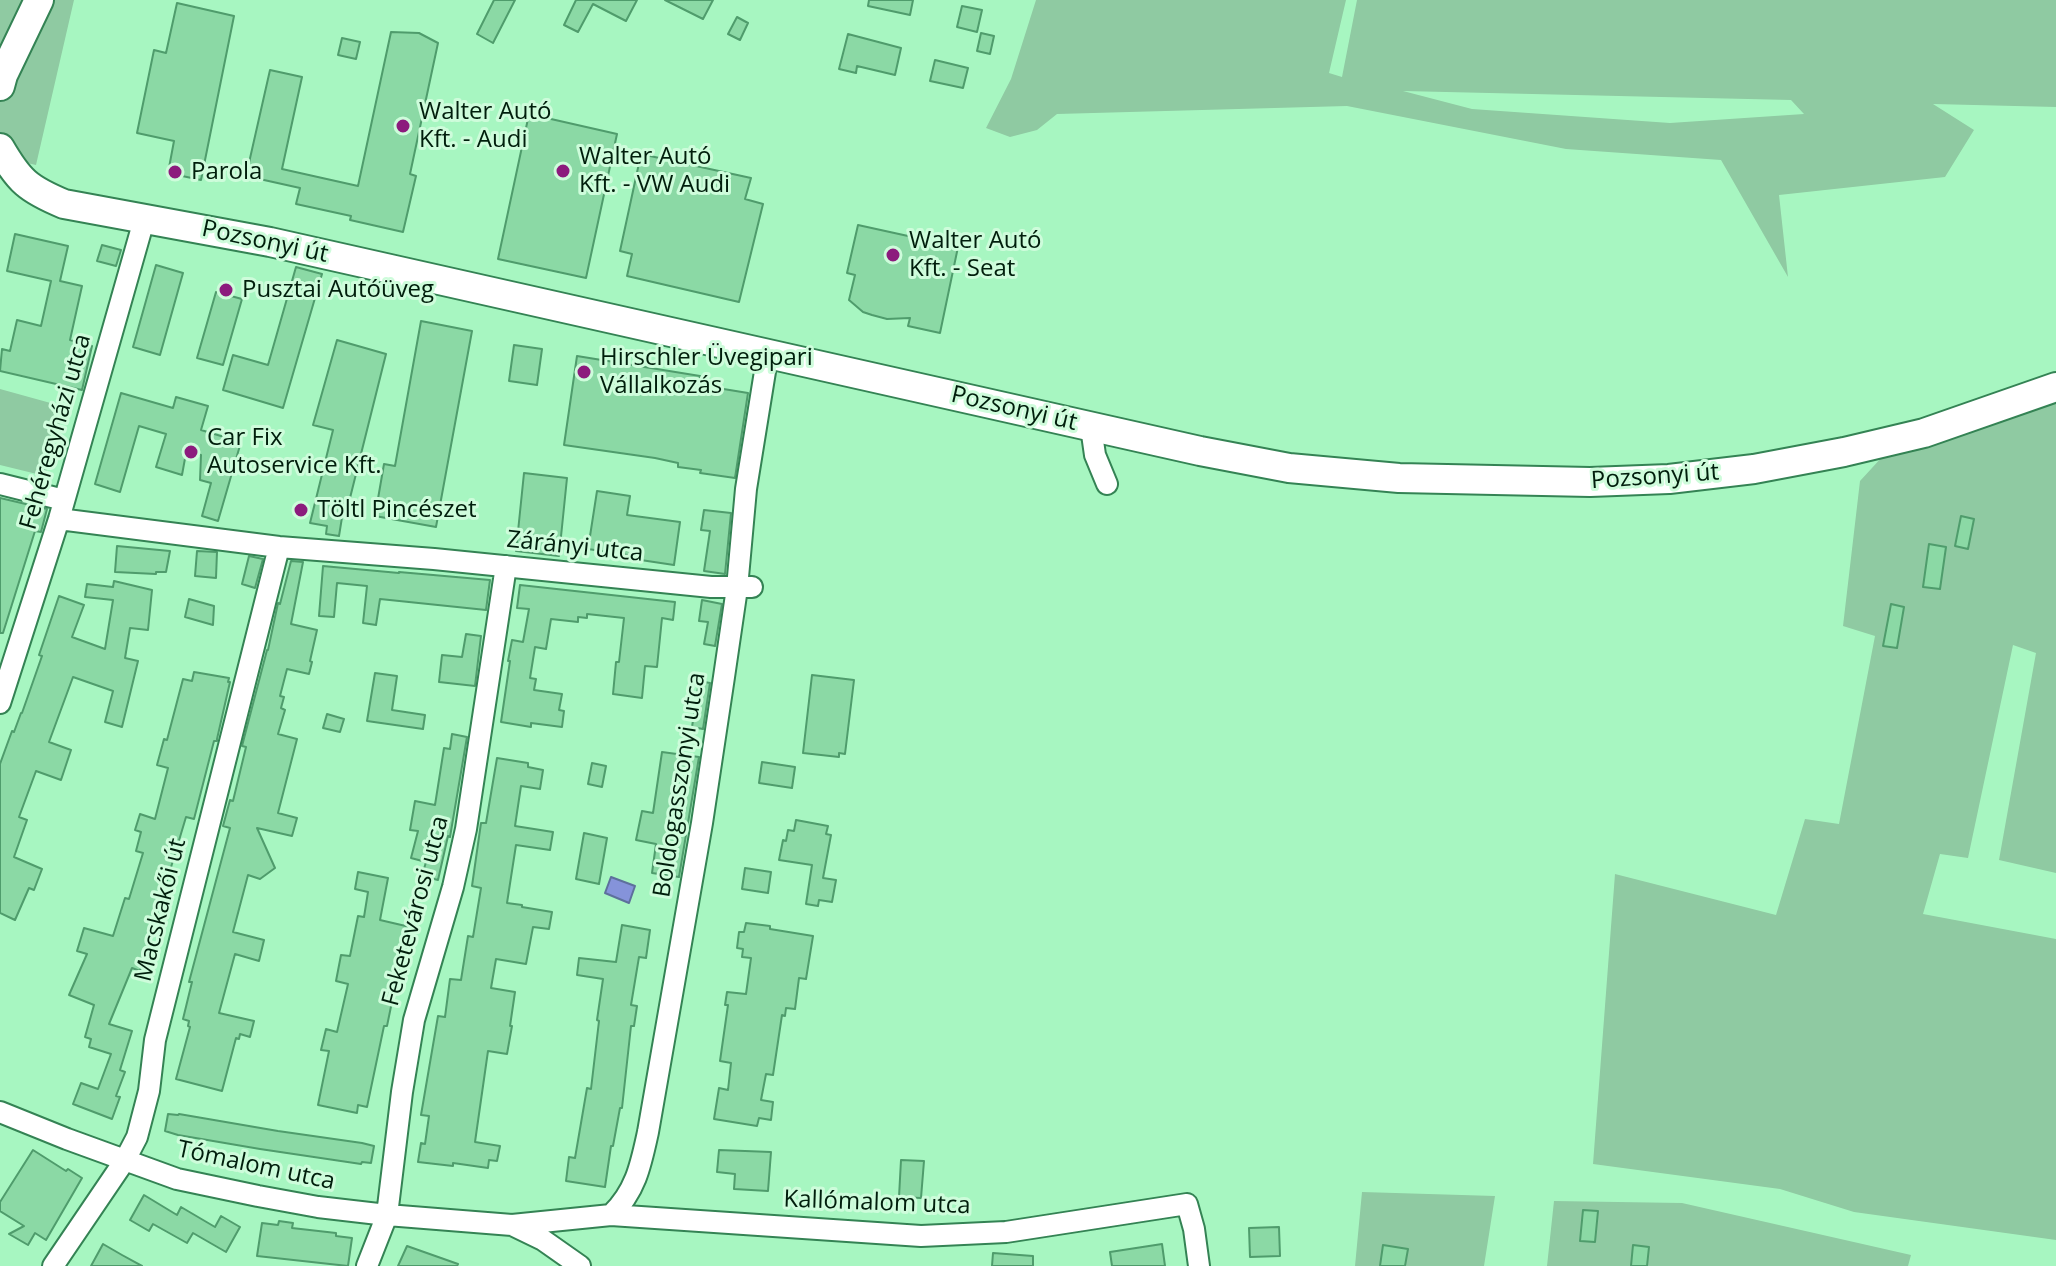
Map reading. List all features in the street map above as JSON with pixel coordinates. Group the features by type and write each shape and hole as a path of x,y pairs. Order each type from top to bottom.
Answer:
{"main road":[{"path":"0,86 39,0"},
{"name":"Pozsonyi út","path":"0,148 14,173 27,185 64,204 221,231 1091,427 1289,468 1399,478 1590,482 1669,479 1754,469 1924,433 2056,387"}],"street":[{"name":"Fehéregyházi utca","path":"0,703 61,509 144,220"},
{"name":"Boldogasszonyi utca","path":"611,1215 623,1204 640,1169 744,588 746,489 768,353"},
{"path":"1091,427 1095,455 1107,484"},
{"name":"Zárányi utca","path":"0,484 61,509 279,547 744,588"},
{"name":"Macskakői út","path":"53,1266 125,1160 137,1137 149,1091 155,1040 279,547"},
{"name":"Feketevárosi utca","path":"367,1266 387,1215 414,1020 453,887 466,829 506,566"},
{"name":"Tómalom utca","path":"0,1112 177,1179 318,1207 512,1225 611,1215"},
{"name":"Kallómalom utca","path":"611,1215 921,1236 1006,1232 1187,1204 1199,1266"},
{"name":"Tómalom utca","path":"512,1225 543,1240 580,1266"}],"green space":[{"path":"0,0 74,0 36,165 0,157"},
{"path":"1036,0 1346,0 1329,73 1342,77 1357,0 2056,0 2056,107 1933,104 1974,130 1945,177 1779,195 1788,277 1721,160 1566,149 1347,106 1057,114 1037,130 1010,137 986,128 1011,79","holes":["1403,91 1791,100 1804,114 1670,123 1472,109"]},
{"path":"0,389 65,407 45,476 0,465"},
{"path":"2056,399 2056,873 1999,860 2036,653 2013,645 1968,858 1940,854 1923,914 2056,939 2056,1240 1854,1212 1780,1189 1593,1164 1615,874 1776,915 1805,819 1839,824 1875,636 1843,626 1860,481 1883,456"},
{"path":"1362,1192 1495,1196 1484,1266 1355,1266"},
{"path":"1554,1201 1682,1203 1911,1255 1908,1266 1547,1266"}],"water":[{"path":"611,877 635,886 629,903 605,893"}],"building":[{"path":"494,0 515,0 493,43 477,34"},
{"path":"576,0 637,0 626,21 593,4 578,32 564,25"},
{"path":"665,0 713,0 703,19"},
{"path":"869,0 913,0 910,15 868,6"},
{"path":"177,3 234,16 201,180 168,173 174,141 137,133 154,50 166,53"},
{"path":"962,6 982,10 977,32 957,27"},
{"path":"737,17 748,23 740,40 728,34"},
{"path":"391,32 419,33 438,43 410,174 416,176 403,232 296,204 300,188 246,176 270,70 302,77 282,169 358,186"},
{"path":"981,33 994,36 990,54 977,51"},
{"path":"848,34 901,48 895,75 857,66 856,73 839,69"},
{"path":"342,38 360,42 356,59 338,55"},
{"path":"935,60 968,68 963,88 930,81"},
{"path":"529,114 617,134 586,278 498,259"},
{"path":"641,154 751,178 745,199 763,204 739,302 627,276 632,254 620,251"},
{"path":"858,225 958,247 940,333 908,326 910,318 887,319 863,312 849,300 855,275 847,273"},
{"path":"15,234 68,246 60,281 82,286 70,340 92,346 82,390 0,371 2,349 10,351 17,320 41,326 51,281 7,271"},
{"path":"102,245 121,250 116,266 97,261"},
{"path":"156,265 183,273 160,355 133,347"},
{"path":"296,267 322,274 283,408 223,390 233,355 268,365"},
{"path":"216,292 242,299 223,365 197,358"},
{"path":"421,321 472,331 436,527 375,516 384,464 395,466"},
{"path":"337,340 386,354 348,506 344,505 339,536 326,534 327,526 310,523 333,430 313,425"},
{"path":"514,345 542,349 537,385 509,381"},
{"path":"577,356 700,376 699,385 748,393 735,478 700,473 701,470 678,467 678,463 655,458 564,445"},
{"path":"121,393 173,408 176,397 208,406 201,430 241,442 218,521 202,516 211,483 200,480 201,455 186,453 182,475 156,467 166,434 139,426 120,492 95,484"},
{"path":"524,473 567,478 559,556 516,551"},
{"path":"597,491 630,496 627,515 680,522 674,565 588,549"},
{"path":"0,498 47,509 41,532 35,531 3,633 0,633"},
{"path":"704,510 731,513 725,574 704,571 710,531 701,530"},
{"path":"1961,516 1974,519 1968,549 1955,546"},
{"path":"1929,544 1946,547 1940,589 1923,587"},
{"path":"117,546 170,551 166,572 115,572"},
{"path":"197,551 217,552 216,578 195,576"},
{"path":"249,556 263,559 255,588 242,584"},
{"path":"291,561 303,562 291,624 317,630 309,674 287,669 280,696 284,697 281,708 285,710 278,734 297,739 278,813 297,818 292,836 257,828 275,868 260,879 248,875 233,932 264,940 259,961 235,954 219,1013 254,1021 250,1037 240,1034 239,1039 236,1038 222,1091 176,1079 190,1027 189,1021 183,1019 192,982 189,982 230,828 223,826 230,800 233,801 246,747 242,746"},
{"path":"323,566 490,580 486,610 380,599 376,625 363,623 367,586 337,583 334,617 319,616"},
{"path":"114,581 152,590 148,630 130,628 125,658 138,661 122,727 105,722 113,691 73,677 49,742 71,750 61,780 36,771 19,817 27,820 14,857 42,869 34,890 29,888 15,920 0,913 0,764 22,713 59,596 84,605 72,637 105,649 113,600 85,597 87,584 113,587"},
{"path":"520,585 675,602 673,620 662,618 657,667 645,666 642,698 613,694 624,618 587,614 587,618 578,617 578,622 551,619 546,649 535,647 530,678 536,679 534,690 562,694 559,710 564,711 562,727 531,723 531,727 501,722 512,640 523,642 529,609 517,608"},
{"path":"189,599 214,606 213,625 185,617"},
{"path":"702,600 722,604 715,646 704,644 708,622 699,621"},
{"path":"1891,604 1904,607 1897,648 1883,646"},
{"path":"466,634 481,636 475,686 439,682 442,655 462,657"},
{"path":"194,672 229,678 230,682 217,741 214,741 194,819 186,817 140,971 132,968 109,1024 132,1031 120,1070 125,1072 112,1119 73,1104 81,1083 98,1089 111,1054 89,1047 91,1039 85,1037 94,1005 69,995 87,954 77,951 84,928 113,936 125,898 129,899 143,853 136,851 141,832 135,830 140,814 155,819 168,768 157,765 183,679 192,681"},
{"path":"375,673 397,676 392,710 425,715 423,729 367,721"},
{"path":"812,675 854,680 845,754 839,753 839,757 803,753"},
{"path":"699,681 710,683 703,729 692,727"},
{"path":"327,714 344,719 340,732 323,728"},
{"path":"452,734 467,737 450,837 438,880 422,876 426,862 411,858 418,831 410,830 415,801 435,805 444,748 450,749"},
{"path":"662,752 699,757 679,877 652,873 656,844 636,840 642,811 653,813"},
{"path":"497,758 528,763 528,767 543,770 540,789 521,786 515,826 553,832 550,850 516,845 507,903 552,912 549,929 533,927 526,964 496,959 491,988 515,992 512,1026 507,1054 488,1051 475,1142 500,1146 497,1161 489,1160 488,1168 418,1162 421,1143 425,1144 429,1116 421,1115 438,1016 445,1017 450,979 461,980 468,936 473,937 481,888 472,886 481,823 486,823"},
{"path":"762,762 795,767 792,788 759,783"},
{"path":"592,763 606,766 602,787 588,784"},
{"path":"796,820 828,826 826,834 831,835 823,878 836,880 832,902 819,900 818,906 806,904 812,865 779,860 783,840 786,841 788,830 794,831"},
{"path":"584,833 607,838 599,884 576,879"},
{"path":"745,868 771,872 768,893 742,889"},
{"path":"358,872 388,878 380,920 410,927 367,1107 358,1105 357,1113 318,1105 329,1051 321,1050 326,1029 337,1032 348,984 336,981 341,955 350,956 358,916 364,917 368,892 355,889"},
{"path":"746,923 813,936 806,979 799,978 795,1009 786,1008 785,1016 782,1015 773,1075 766,1074 761,1100 773,1102 771,1120 759,1118 757,1126 714,1119 719,1088 728,1090 731,1063 720,1061 727,992 746,994 751,958 742,957 743,949 737,948 739,932 744,932"},
{"path":"622,925 650,930 646,958 639,957 631,1005 637,1006 634,1026 631,1026 622,1108 611,1146 605,1187 566,1181 569,1157 575,1158 587,1088 591,1089 603,979 577,975 579,958 616,962"},
{"path":"168,1114 362,1143 374,1146 371,1163 361,1164 178,1135 165,1131"},
{"path":"33,1150 82,1178 46,1240 35,1233 28,1245 9,1234 24,1226 0,1211 0,1202"},
{"path":"719,1150 771,1152 768,1191 734,1189 735,1174 717,1172"},
{"path":"901,1160 924,1161 921,1198 899,1197"},
{"path":"144,1195 177,1215 181,1207 215,1227 221,1216 240,1227 226,1252 193,1233 187,1243 153,1224 149,1231 130,1220"},
{"path":"1583,1210 1598,1211 1595,1242 1580,1241"},
{"path":"279,1221 293,1223 292,1228 352,1238 348,1266 257,1256 262,1223 278,1225"},
{"path":"1279,1227 1280,1256 1250,1257 1249,1228"},
{"path":"103,1244 122,1255 142,1266 91,1266"},
{"path":"1162,1244 1165,1266 1112,1266 1110,1252"},
{"path":"1383,1245 1408,1249 1405,1266 1380,1266"},
{"path":"1633,1245 1649,1247 1647,1266 1631,1266"},
{"path":"407,1246 458,1264 398,1266"},
{"path":"993,1253 1033,1256 1033,1266 992,1266"}],"place":[{"name":"Walter Autó Kft. - Audi","path":"403,126"},
{"name":"Walter Autó Kft. - VW Audi","path":"563,171"},
{"name":"Parola","path":"175,172"},
{"name":"Walter Autó Kft. - Seat","path":"893,255"},
{"name":"Pusztai Autóüveg","path":"226,290"},
{"name":"Hirschler Üvegipari Vállalkozás","path":"584,372"},
{"name":"Car Fix Autoservice Kft.","path":"191,452"},
{"name":"Töltl Pincészet","path":"301,510"}]}
